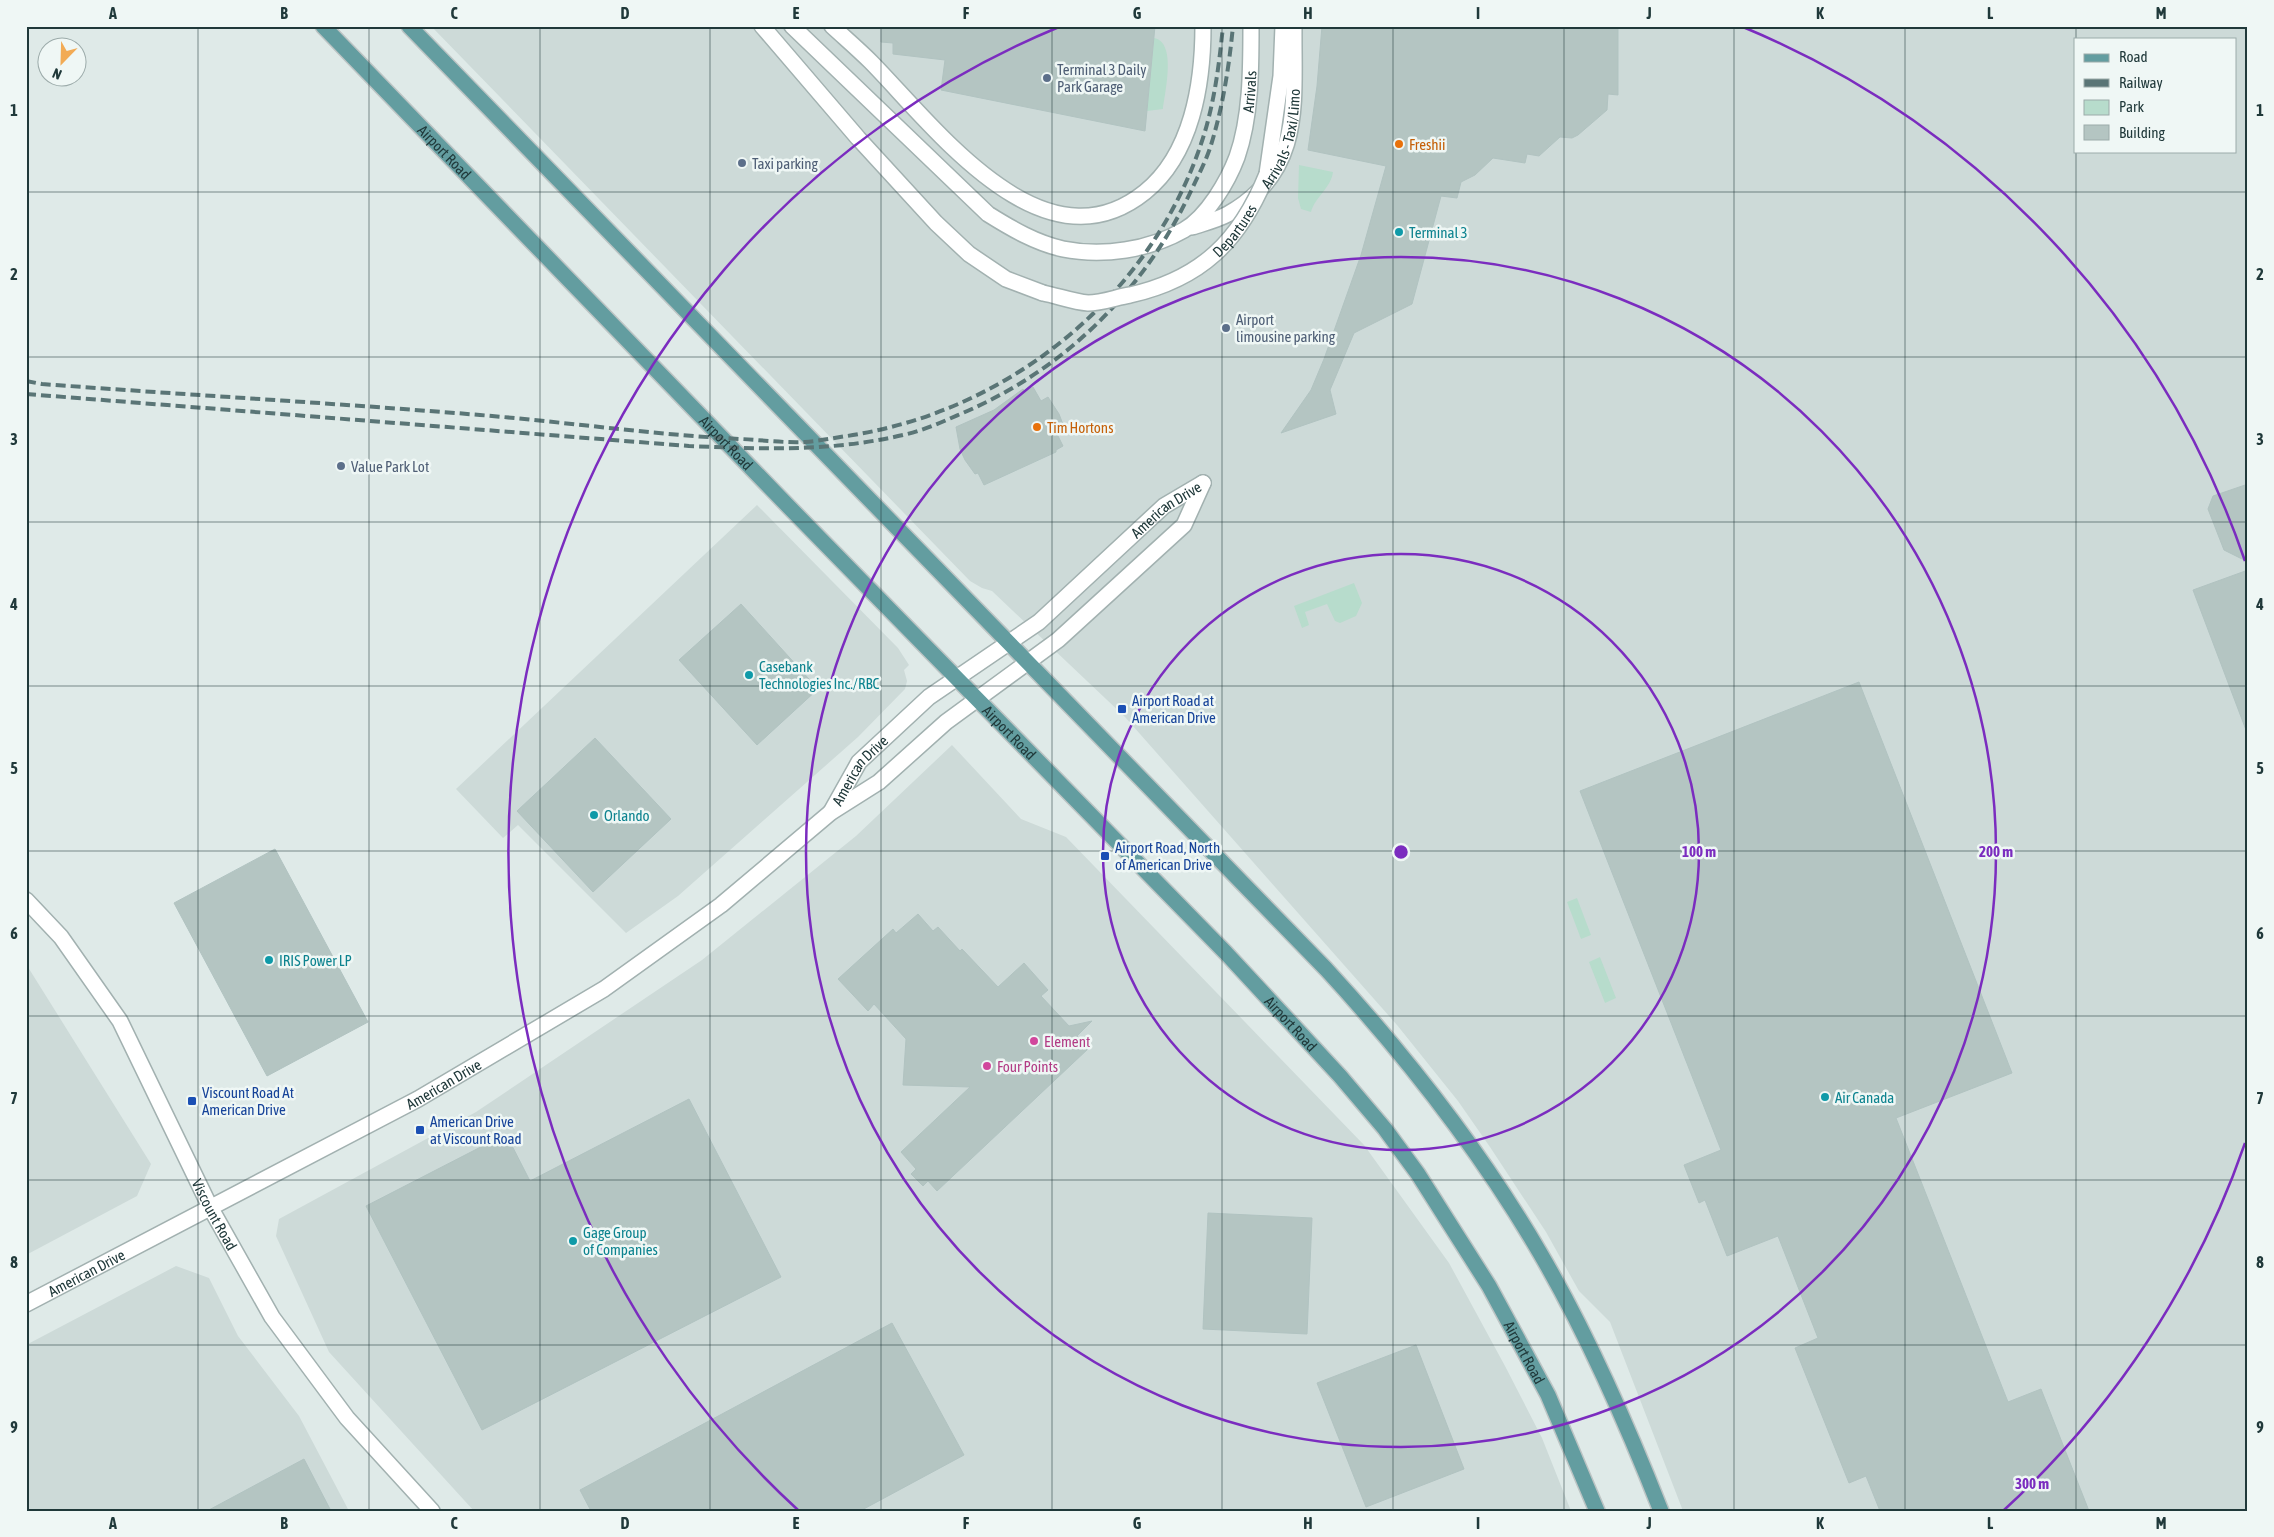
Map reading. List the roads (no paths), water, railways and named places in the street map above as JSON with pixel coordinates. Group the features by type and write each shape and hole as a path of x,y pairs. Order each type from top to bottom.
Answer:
{"main road":[{"name":"Airport Road","path":"323,26 1278,1006 1340,1076 1385,1129 1442,1209 1489,1286 1548,1395 1597,1511"},
{"path":"409,26 1326,969 1405,1058 1446,1110 1541,1254 1579,1324 1604,1376 1661,1511"}],"street":[{"name":"Departures","path":"762,26 858,138 936,223 969,254 999,274 1043,293 1089,302 1152,290 1185,276 1207,262 1225,245 1248,216 1267,174 1282,76 1284,26"},
{"name":"Arrivals - Taxi/Limo","path":"792,26 988,214 1019,233 1062,249 1095,253 1128,249 1159,241 1228,214 1259,192 1281,162 1292,126 1294,26"},
{"path":"832,26 870,62 937,133 994,184 1033,206 1053,213 1074,217 1092,216 1130,204 1155,184 1163,173 1188,129 1198,88 1203,26"},
{"name":"Arrivals","path":"1186,230 1214,199 1227,181 1237,156 1246,113 1251,26"},
{"name":"American Drive","path":"26,1304 423,1096 604,989 721,906 830,813 879,782 946,722 1058,640 1184,524 1203,483 1164,506 1039,622 929,697 859,762 830,813"},
{"name":"Viscount Road","path":"26,900 61,937 120,1021 210,1207 272,1317 347,1418 432,1511"}],"railway":[{"path":"26,381 42,384 480,415 676,435 781,442 821,440 906,423 963,402 1016,374 1064,339 1108,298 1146,252 1177,200 1201,144 1215,86 1223,26"},
{"path":"26,394 689,446 743,448 823,447 876,440 917,431 996,397 1032,376 1065,352 1096,325 1124,295 1149,263 1191,191 1209,151 1222,101 1233,26"}],"place":[{"name":"Terminal 3 Daily Park Garage","path":"1047,78"},
{"name":"Freshii","path":"1399,144"},
{"name":"Taxi parking","path":"742,163"},
{"name":"Terminal 3","path":"1399,232"},
{"name":"Airport limousine parking","path":"1226,328"},
{"name":"Tim Hortons","path":"1037,427"},
{"name":"Value Park Lot","path":"341,466"},
{"name":"Casebank Technologies Inc./RBC","path":"749,675"},
{"name":"Airport Road at American Drive","path":"1122,709"},
{"name":"Orlando","path":"594,815"},
{"name":"Airport Road, North of American Drive","path":"1105,856"},
{"name":"IRIS Power LP","path":"269,960"},
{"name":"Element","path":"1034,1041"},
{"name":"Four Points","path":"987,1066"},
{"name":"Air Canada","path":"1825,1097"},
{"name":"Viscount Road At American Drive","path":"192,1101"},
{"name":"American Drive at Viscount Road","path":"420,1130"},
{"name":"Gage Group of Companies","path":"573,1241"}]}
